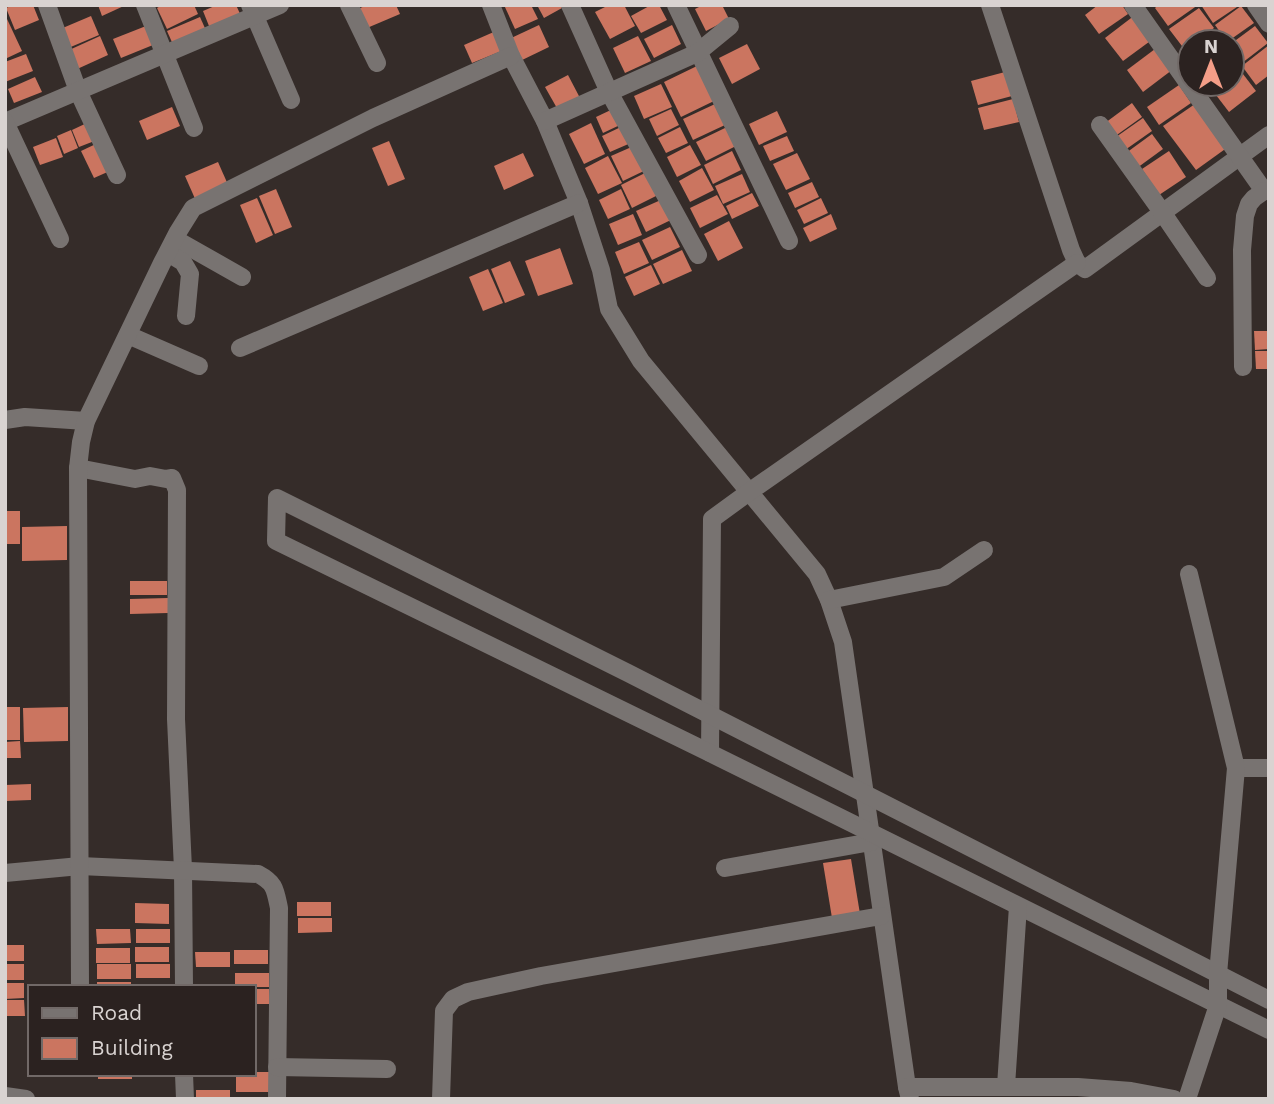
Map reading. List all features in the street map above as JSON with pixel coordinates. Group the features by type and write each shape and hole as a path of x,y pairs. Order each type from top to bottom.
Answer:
{"street":[{"path":"47,5 78,91 117,175"},
{"path":"145,5 194,128"},
{"path":"60,239 5,122 165,54 252,10 279,5"},
{"path":"349,5 377,63"},
{"path":"491,5 511,56 545,121 579,203 601,270 609,309 641,361 817,574 829,600 843,642 909,1093 1006,1086 1078,1087 1131,1091 1174,1099"},
{"path":"570,5 609,92 698,254"},
{"path":"676,5 789,241"},
{"path":"990,5 1071,250 1077,262 1085,269 1269,135"},
{"path":"1133,5 1238,156 1266,191 1254,198 1245,216 1242,250 1243,367"},
{"path":"1256,5 1269,24"},
{"path":"252,10 291,100"},
{"path":"545,121 697,53 730,26"},
{"path":"80,985 78,468 86,421 171,246 193,208 373,118 511,56"},
{"path":"1100,125 1207,278"},
{"path":"240,348 579,203"},
{"path":"171,246 242,277"},
{"path":"171,246 190,274 186,316"},
{"path":"710,753 712,519 1077,262"},
{"path":"128,335 199,366"},
{"path":"5,419 25,417 86,421"},
{"path":"78,468 135,479 150,476 172,478 177,490 176,719 183,869 184,985"},
{"path":"1269,1000 277,498 276,541 710,753 870,837 1018,906 1269,1030"},
{"path":"829,600 944,577 984,550"},
{"path":"1187,1099 1218,1005 1236,768 1189,574"},
{"path":"1236,768 1269,768"},
{"path":"725,868 870,837"},
{"path":"5,873 80,866 258,874 268,880 276,891 279,908 277,1099"},
{"path":"1006,1086 1018,906"},
{"path":"441,1099 444,1012 453,999 468,992 541,976 881,916"},
{"path":"277,1067 387,1069"},
{"path":"184,1076 185,1099"},
{"path":"5,1096 26,1099"}],"building":[{"path":"13,5 33,5 39,20 15,30 6,8"},
{"path":"98,5 126,5 102,16"},
{"path":"162,5 194,5 198,14 167,29 157,8"},
{"path":"217,5 236,5 242,18 211,31 203,11"},
{"path":"367,5 396,5 400,14 367,28 358,9"},
{"path":"504,5 531,5 538,19 515,29"},
{"path":"537,5 561,5 562,8 544,18"},
{"path":"609,5 624,5 635,26 610,39 595,12"},
{"path":"651,5 659,5 667,20 641,33 631,16"},
{"path":"703,5 722,5 729,19 706,31 695,9"},
{"path":"1098,5 1122,5 1128,14 1099,34 1085,15"},
{"path":"1158,5 1198,5 1168,26 1155,8"},
{"path":"1201,5 1240,5 1213,23"},
{"path":"1241,6 1254,23 1246,29 1217,28 1215,25"},
{"path":"1199,8 1214,28 1176,28 1176,38 1169,29"},
{"path":"1135,15 1153,39 1123,61 1105,38"},
{"path":"91,16 99,35 66,49 58,30"},
{"path":"200,17 208,35 175,49 167,31"},
{"path":"7,19 22,51 5,59 5,20"},
{"path":"539,25 549,47 518,62 507,40"},
{"path":"672,25 681,44 654,58 644,39"},
{"path":"146,26 153,45 121,58 113,39"},
{"path":"1255,26 1268,43 1246,60 1246,33"},
{"path":"496,31 504,50 472,63 464,45"},
{"path":"100,36 108,55 75,70 67,51"},
{"path":"638,36 651,61 625,73 613,48"},
{"path":"747,44 760,69 732,84 719,58"},
{"path":"1269,45 1269,75 1256,85 1246,71 1246,63"},
{"path":"1155,49 1172,70 1143,92 1127,70"},
{"path":"26,54 33,71 5,82 5,62"},
{"path":"697,66 714,101 681,117 664,82"},
{"path":"1005,72 1012,96 978,105 971,81"},
{"path":"568,75 580,98 558,110 545,87"},
{"path":"35,77 42,92 14,103 8,89"},
{"path":"1246,78 1256,91 1229,112 1218,98 1246,98"},
{"path":"661,84 672,107 644,119 634,96"},
{"path":"1176,87 1176,98 1188,98 1191,103 1159,125 1147,107"},
{"path":"1013,99 1019,122 984,130 978,108"},
{"path":"1132,103 1142,117 1114,137 1105,123"},
{"path":"715,104 725,125 693,140 683,119"},
{"path":"1195,104 1228,147 1196,170 1163,126"},
{"path":"172,107 180,126 147,140 139,121"},
{"path":"615,108 622,124 603,133 596,117"},
{"path":"671,109 679,125 657,136 649,119"},
{"path":"777,111 787,132 759,145 749,124"},
{"path":"1143,118 1152,131 1125,150 1116,137"},
{"path":"89,122 97,140 79,147 72,130"},
{"path":"591,123 605,154 584,164 569,134"},
{"path":"625,125 633,142 610,152 602,136"},
{"path":"680,127 688,143 666,153 658,138"},
{"path":"727,127 736,146 706,161 696,142"},
{"path":"71,130 78,148 64,154 57,136"},
{"path":"1152,134 1163,149 1137,168 1126,153"},
{"path":"787,136 794,151 770,161 763,146"},
{"path":"56,138 63,157 40,165 33,147"},
{"path":"389,141 405,179 388,186 372,148"},
{"path":"100,142 112,170 94,178 81,151"},
{"path":"636,145 648,169 623,181 611,156"},
{"path":"690,145 701,165 677,177 667,157"},
{"path":"732,151 741,170 713,184 704,165"},
{"path":"1169,151 1186,177 1159,195 1142,169"},
{"path":"523,153 534,176 504,190 494,166"},
{"path":"797,153 810,179 786,190 773,164"},
{"path":"608,156 622,183 598,194 585,168"},
{"path":"218,162 229,187 196,201 185,176"},
{"path":"702,168 714,190 690,202 679,181"},
{"path":"651,170 662,193 632,208 621,185"},
{"path":"742,174 750,192 723,204 715,186"},
{"path":"812,182 819,197 795,208 788,193"},
{"path":"276,189 292,227 275,234 259,196"},
{"path":"621,189 630,209 608,219 599,200"},
{"path":"752,193 759,206 732,219 726,206"},
{"path":"717,195 728,214 700,228 690,208"},
{"path":"257,198 273,235 256,243 240,205"},
{"path":"821,198 828,213 804,224 797,210"},
{"path":"663,199 673,219 646,232 636,211"},
{"path":"633,214 642,235 618,245 609,224"},
{"path":"831,214 837,229 810,242 803,228"},
{"path":"729,221 743,248 718,261 704,234"},
{"path":"670,227 680,247 652,260 642,240"},
{"path":"639,242 649,263 624,274 615,252"},
{"path":"560,248 573,284 538,296 525,261"},
{"path":"682,250 692,271 663,284 653,264"},
{"path":"510,261 525,295 505,303 491,269"},
{"path":"651,265 660,284 634,296 625,277"},
{"path":"488,269 503,303 483,311 469,277"},
{"path":"1254,331 1269,331 1269,349 1255,350"},
{"path":"1255,351 1269,351 1269,369 1256,369"},
{"path":"5,511 20,511 20,544 5,544"},
{"path":"67,526 67,560 22,561 22,527"},
{"path":"130,581 167,581 167,595 130,595"},
{"path":"168,598 168,613 130,614 130,599"},
{"path":"5,707 20,707 20,740 5,740"},
{"path":"68,707 68,741 24,742 23,708"},
{"path":"20,741 21,758 5,758 5,742"},
{"path":"31,784 31,800 5,801 5,785"},
{"path":"851,859 860,914 832,918 823,863"},
{"path":"297,902 331,902 331,916 297,916"},
{"path":"135,903 169,904 169,924 135,923"},
{"path":"298,918 332,918 332,932 298,933"},
{"path":"96,929 130,929 131,943 97,944"},
{"path":"136,929 170,929 170,943 136,943"},
{"path":"5,945 24,945 24,961 5,961"},
{"path":"135,947 169,947 169,962 135,962"},
{"path":"96,948 130,948 130,963 96,963"},
{"path":"234,950 268,950 268,964 234,964"},
{"path":"195,952 230,952 230,967 196,967"},
{"path":"5,964 24,964 24,980 5,980"},
{"path":"97,964 131,964 131,979 97,979"},
{"path":"136,964 170,964 170,978 136,978"},
{"path":"235,973 269,973 269,987 235,985"},
{"path":"97,982 131,982 131,985 97,985"},
{"path":"5,983 24,983 24,998 5,999"},
{"path":"256,989 269,989 270,1004 256,1004"},
{"path":"5,1000 24,1000 25,1016 5,1016"},
{"path":"256,1072 270,1072 270,1092 236,1092 236,1076 256,1076"},
{"path":"98,1076 132,1076 132,1079 98,1079"},
{"path":"196,1090 230,1090 230,1099 196,1099"}]}
